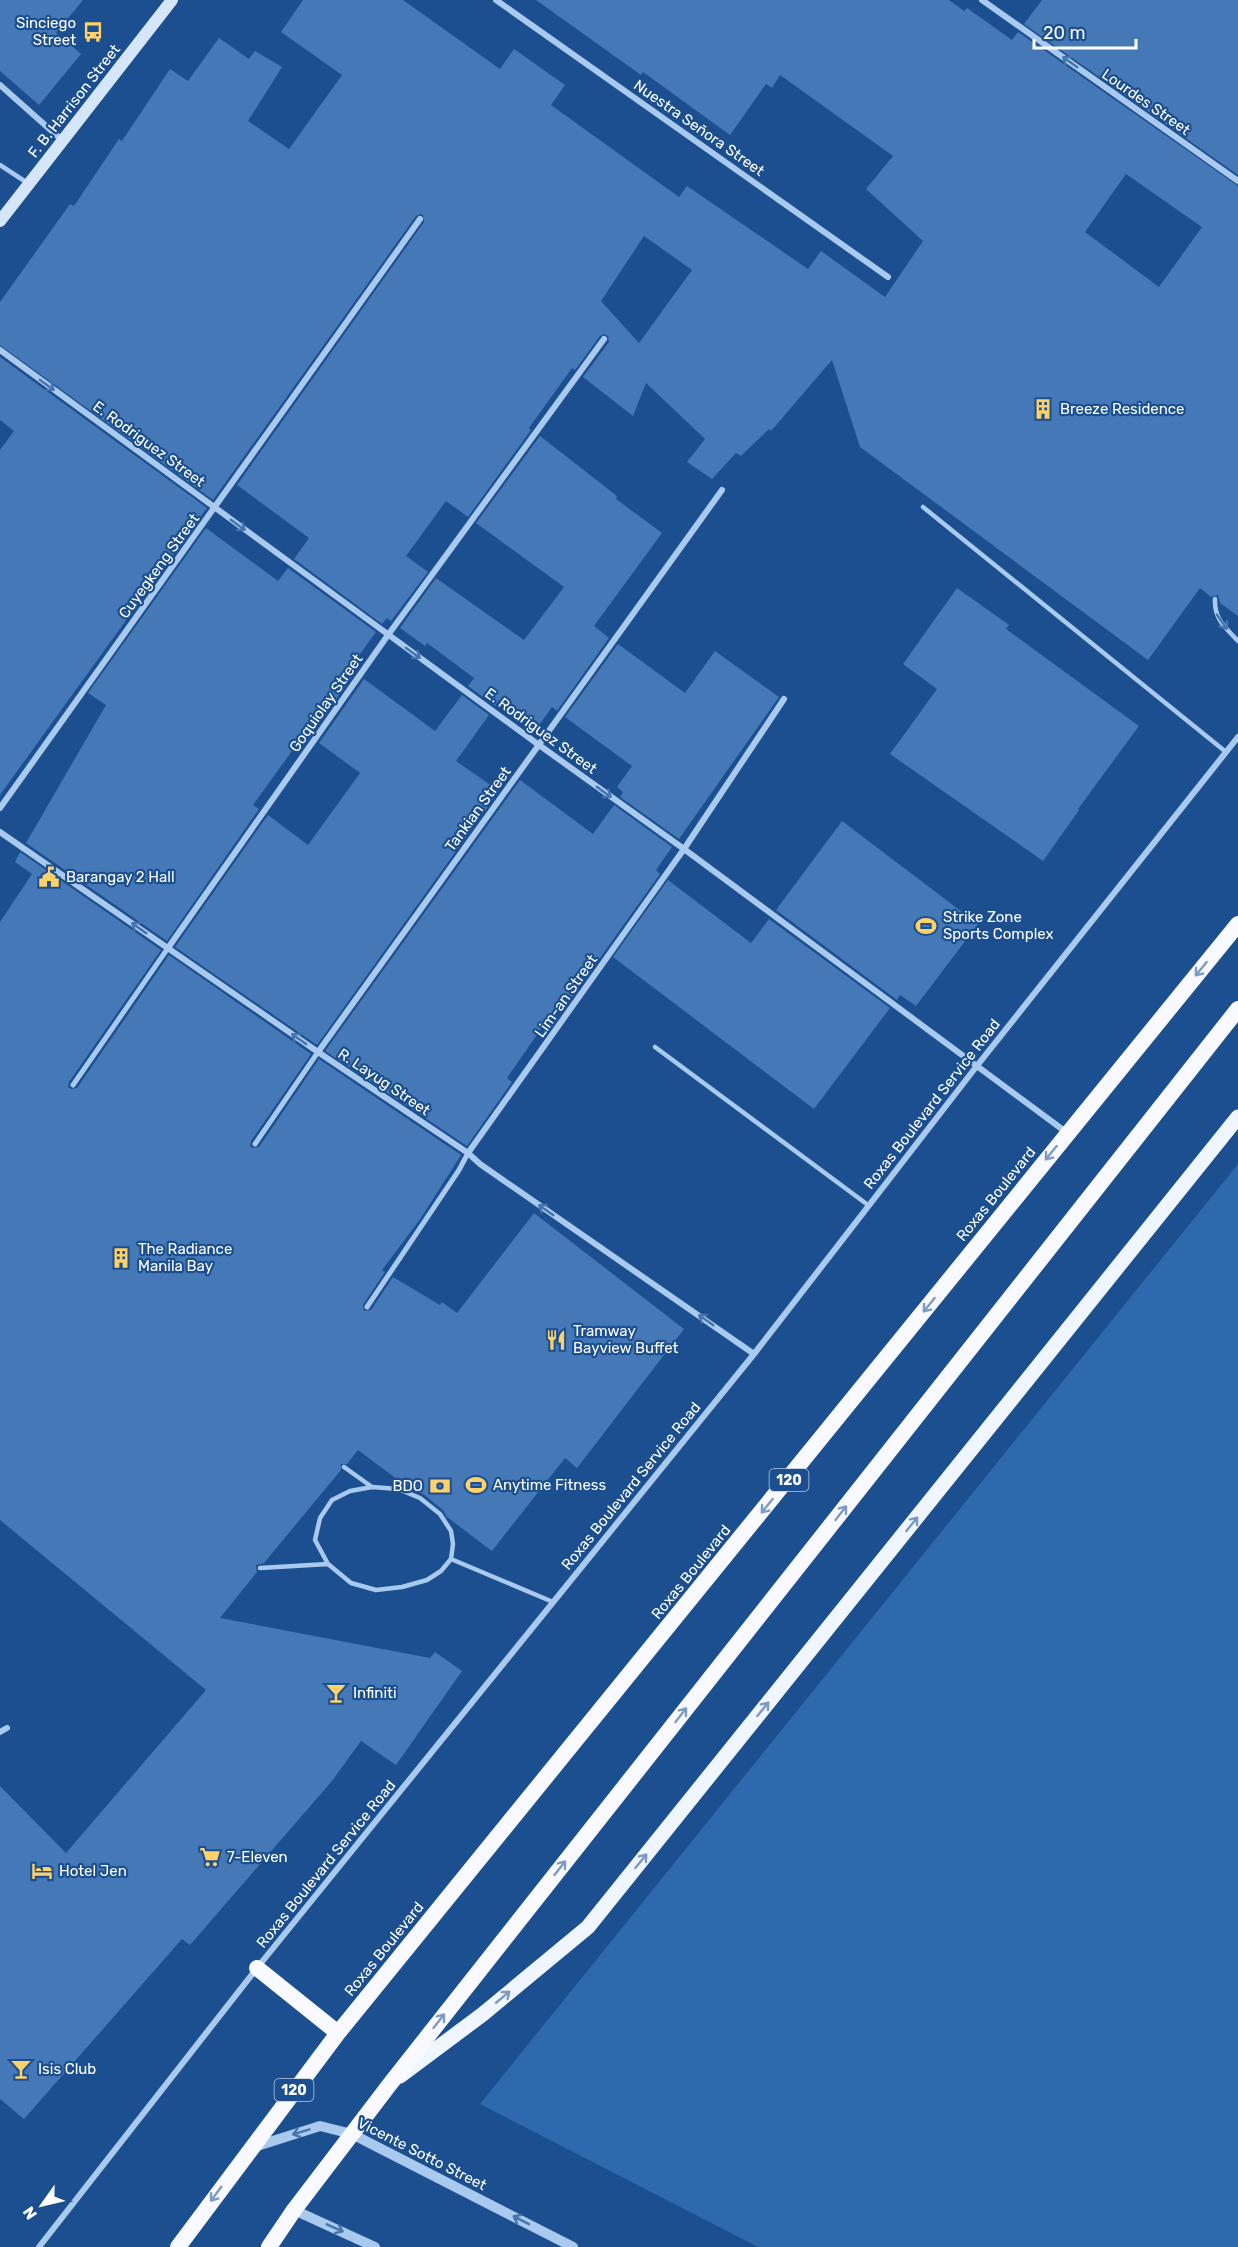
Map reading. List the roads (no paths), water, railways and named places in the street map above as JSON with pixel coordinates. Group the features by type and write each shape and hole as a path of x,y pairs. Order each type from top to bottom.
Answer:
{"highway":[{"name":"Roxas Boulevard","path":"178,2247 338,2033 842,1415 1067,1133 1238,924"},
{"path":"269,2247 294,2210 390,2084 1238,1009"},
{"path":"257,1968 338,2033"}],"main road":[{"name":"F. B. Harrison Street","path":"0,221 172,0"},
{"path":"390,2084 483,2014 588,1927 1238,1118"}],"street":[{"name":"Nuestra Señora Street","path":"496,0 888,276"},
{"name":"Lourdes Street","path":"985,2 1238,181"},
{"path":"0,86 63,141"},
{"name":"Cuyegkeng Street","path":"0,808 420,219"},
{"name":"Goquiolay Street","path":"73,1085 388,635 604,339"},
{"name":"E. Rodriguez Street","path":"0,350 538,745 684,849 1067,1133"},
{"name":"Tankian Street","path":"255,1144 318,1052 722,490"},
{"name":"Lim-an Street","path":"367,1307 468,1153 684,849 784,699"},
{"name":"Roxas Boulevard Service Road","path":"39,2247 257,1968 754,1354 976,1067 1238,737"},
{"name":"R. Layug Street","path":"0,832 468,1153 480,1164 754,1354"},
{"path":"0,1732 7,1728"},
{"name":"Vicente Sotto Street","path":"251,2148 320,2126 351,2134 573,2247"},
{"path":"294,2210 375,2247"}],"lane":[{"path":"985,2 995,0"},
{"path":"0,165 28,184"},
{"path":"922,507 1226,752"},
{"path":"1215,599 1214,611 1220,623 1238,640"},
{"path":"655,1047 868,1205"},
{"path":"344,1467 372,1487"},
{"path":"372,1487 398,1489 420,1497 440,1514 452,1531 453,1544 450,1559 441,1571 427,1580 402,1587 376,1590 351,1583 328,1564 315,1540 320,1518 332,1500 350,1491 372,1487"},
{"path":"450,1559 553,1602"},
{"path":"260,1568 328,1564"}],"place":[{"name":"Sinciego Street","path":"93,32"},
{"name":"Breeze Residence","path":"1043,409"},
{"name":"Barangay 2 Hall","path":"49,877"},
{"name":"Strike Zone Sports Complex","path":"926,926"},
{"name":"The Radiance Manila Bay","path":"121,1258"},
{"name":"Tramway Bayview Buffet","path":"556,1340"},
{"name":"Anytime Fitness","path":"476,1485"},
{"name":"BDO","path":"440,1486"},
{"name":"Infiniti","path":"336,1693"},
{"name":"7-Eleven","path":"210,1857"},
{"name":"Hotel Jen","path":"42,1871"},
{"name":"Isis Club","path":"21,2069"}]}
